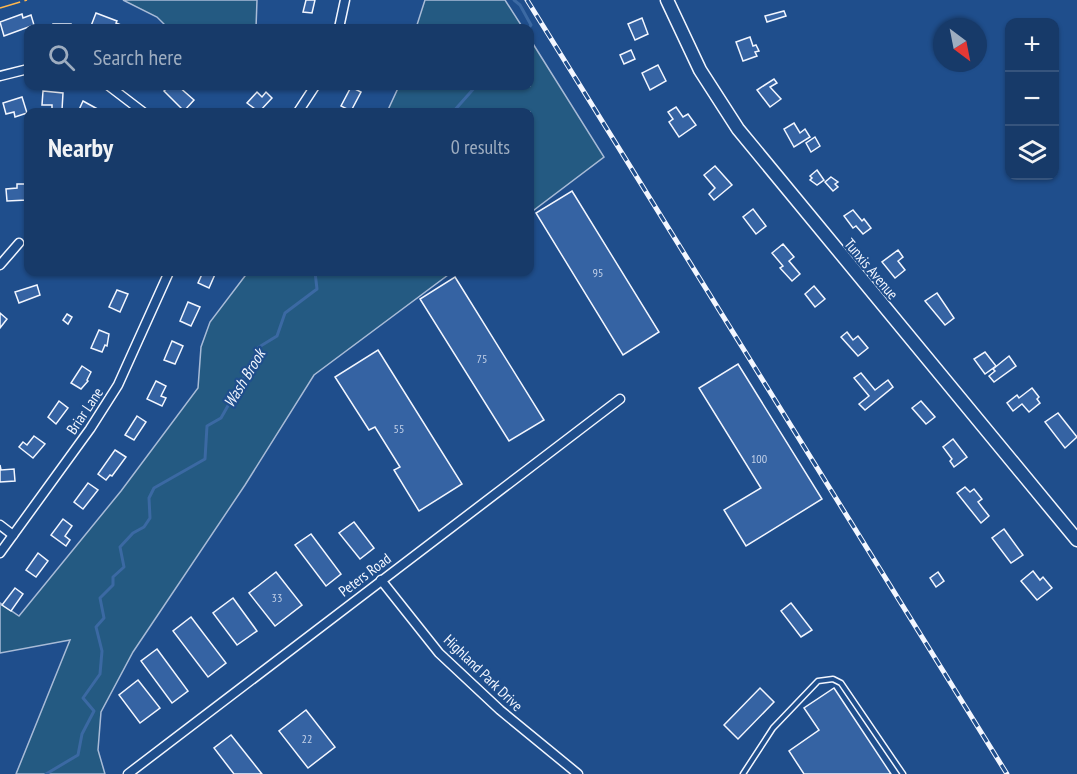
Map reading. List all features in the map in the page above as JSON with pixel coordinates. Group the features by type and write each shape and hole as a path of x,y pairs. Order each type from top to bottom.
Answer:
{"main road":[{"name":"Tunxis Avenue","path":"667,0 700,70 738,129 1077,540"}],"street":[{"path":"340,24 345,0"},
{"path":"0,76 24,70"},
{"path":"114,90 138,108"},
{"path":"301,108 312,90"},
{"path":"0,265 19,243"},
{"name":"Briar Lane","path":"0,553 90,429 118,386 167,276"},
{"name":"Peters Road","path":"128,774 620,399"},
{"path":"0,525 13,535"},
{"name":"Highland Park Drive","path":"381,580 439,652 500,710 578,774"}],"lane":[{"path":"742,774 773,728 818,681 832,679 841,683 903,774"}],"shaded area":[{"path":"123,0 257,0 256,24 164,24 157,17"},
{"path":"425,0 505,0 520,24 417,24"},
{"path":"534,45 604,157 534,210 534,108 389,108 397,90 534,90"},
{"path":"245,276 447,276 314,375 245,485 133,652 101,712 98,750 105,774 16,774 70,640 0,653 0,603 19,616 121,491 198,388 201,347 210,322"}],"building":[{"path":"306,0 315,0 312,13 303,12"},
{"path":"784,11 786,16 767,22 765,16"},
{"path":"96,13 117,21 118,24 92,24"},
{"path":"22,14 23,18 31,15 34,24 24,24 24,29 4,36 0,22"},
{"path":"642,18 648,34 635,40 628,24"},
{"path":"750,37 753,46 756,45 759,51 755,52 757,56 743,61 736,42"},
{"path":"631,50 635,59 624,64 620,55"},
{"path":"658,65 666,81 650,90 642,73"},
{"path":"774,79 777,83 770,87 781,99 770,107 757,90"},
{"path":"183,90 194,100 187,108 181,108 164,91"},
{"path":"349,90 361,92 353,108 341,106"},
{"path":"43,91 63,93 62,108 42,105"},
{"path":"257,92 262,97 266,92 272,98 263,108 254,108 247,103"},
{"path":"22,97 25,108 24,114 15,117 14,112 6,114 3,103"},
{"path":"83,101 96,108 80,108"},
{"path":"676,107 683,117 688,114 696,125 679,137 669,122 673,119 668,112"},
{"path":"794,123 800,133 805,129 810,137 794,147 784,129"},
{"path":"815,137 820,146 811,152 806,143"},
{"path":"715,166 732,185 714,200 709,194 715,188 704,175"},
{"path":"817,170 824,180 817,185 810,180 812,178 810,176"},
{"path":"831,177 838,182 835,184 838,187 833,191 825,182"},
{"path":"17,184 24,184 24,200 7,201 6,189 17,188"},
{"path":"572,191 659,332 623,355 536,213"},
{"path":"753,209 766,226 756,234 743,217"},
{"path":"853,210 871,228 863,234 856,226 853,228 844,216"},
{"path":"783,244 794,257 789,261 800,274 792,281 780,268 783,266 772,253"},
{"path":"898,250 903,257 898,261 905,270 895,278 882,262"},
{"path":"201,276 214,276 209,288 198,283"},
{"path":"455,277 544,420 509,441 420,299"},
{"path":"37,285 40,295 19,303 15,292"},
{"path":"814,286 825,299 815,307 805,294"},
{"path":"117,290 128,294 120,312 109,307"},
{"path":"937,293 954,318 945,325 925,301"},
{"path":"188,302 200,307 191,326 180,321"},
{"path":"0,313 7,319 0,328"},
{"path":"67,314 72,317 68,324 63,320"},
{"path":"99,330 109,334 107,346 105,345 102,352 91,348"},
{"path":"847,332 853,340 858,336 868,348 858,356 841,337"},
{"path":"172,341 183,346 175,364 164,360"},
{"path":"378,350 462,484 419,511 394,470 400,467 375,427 369,430 335,377"},
{"path":"985,352 996,366 985,374 974,359"},
{"path":"1009,356 1016,366 994,382 989,376 995,371 993,369"},
{"path":"738,364 822,499 746,546 724,510 761,488 699,388"},
{"path":"82,366 91,372 88,381 81,389 71,383"},
{"path":"861,373 875,390 888,380 893,387 865,410 859,404 869,396 854,378"},
{"path":"156,381 166,386 161,396 166,398 162,406 147,399"},
{"path":"1032,388 1039,397 1037,399 1040,403 1029,412 1022,404 1013,411 1007,403 1017,395 1019,398"},
{"path":"59,401 68,408 56,424 48,417"},
{"path":"921,401 935,417 926,424 912,408"},
{"path":"1058,413 1077,437 1065,448 1045,422"},
{"path":"137,416 146,422 134,440 125,435"},
{"path":"34,436 45,444 33,458 19,447 23,442 27,445"},
{"path":"953,439 967,457 954,467 950,461 952,459 943,447"},
{"path":"115,450 126,457 112,476 110,475 106,480 98,474"},
{"path":"0,465 1,470 14,469 15,481 0,482"},
{"path":"88,483 98,490 83,509 74,502"},
{"path":"965,487 970,492 974,489 982,499 978,502 989,516 981,523 957,493"},
{"path":"63,519 72,526 65,536 70,540 66,546 51,535"},
{"path":"354,522 374,548 360,559 339,533"},
{"path":"1004,529 1023,555 1011,563 992,538"},
{"path":"311,534 341,574 326,586 295,545"},
{"path":"38,553 48,561 36,577 26,570"},
{"path":"1033,571 1040,580 1043,577 1052,588 1037,600 1021,581"},
{"path":"276,572 302,605 275,626 249,593"},
{"path":"938,572 944,581 936,587 930,578"},
{"path":"15,588 23,594 11,611 2,605"},
{"path":"233,598 257,631 237,645 213,613"},
{"path":"791,603 812,630 801,637 781,611"},
{"path":"191,617 226,663 208,677 173,631"},
{"path":"157,649 188,691 172,703 141,661"},
{"path":"138,680 160,708 140,723 119,695"},
{"path":"760,688 774,702 738,739 724,725"},
{"path":"834,688 891,774 804,774 789,751 819,730 804,708"},
{"path":"306,710 335,747 308,768 279,731"},
{"path":"231,735 262,774 234,774 214,748"}],"waterway":[{"name":"Wash Brook","path":"514,0 520,5 530,24"},
{"name":"Wash Brook","path":"457,108 472,90"},
{"name":"Wash Brook","path":"46,774 78,755 82,734 94,711 83,698 100,674 102,651 96,627 104,618 100,598 113,585 113,577 124,567 120,547 133,533 144,527 150,518 149,498 154,488 205,459 207,426 221,418 259,347 277,336 285,313 317,289 315,276"}],"railway":[{"path":"527,0 1007,774"}],"power":[{"path":"0,8 27,0"}]}
